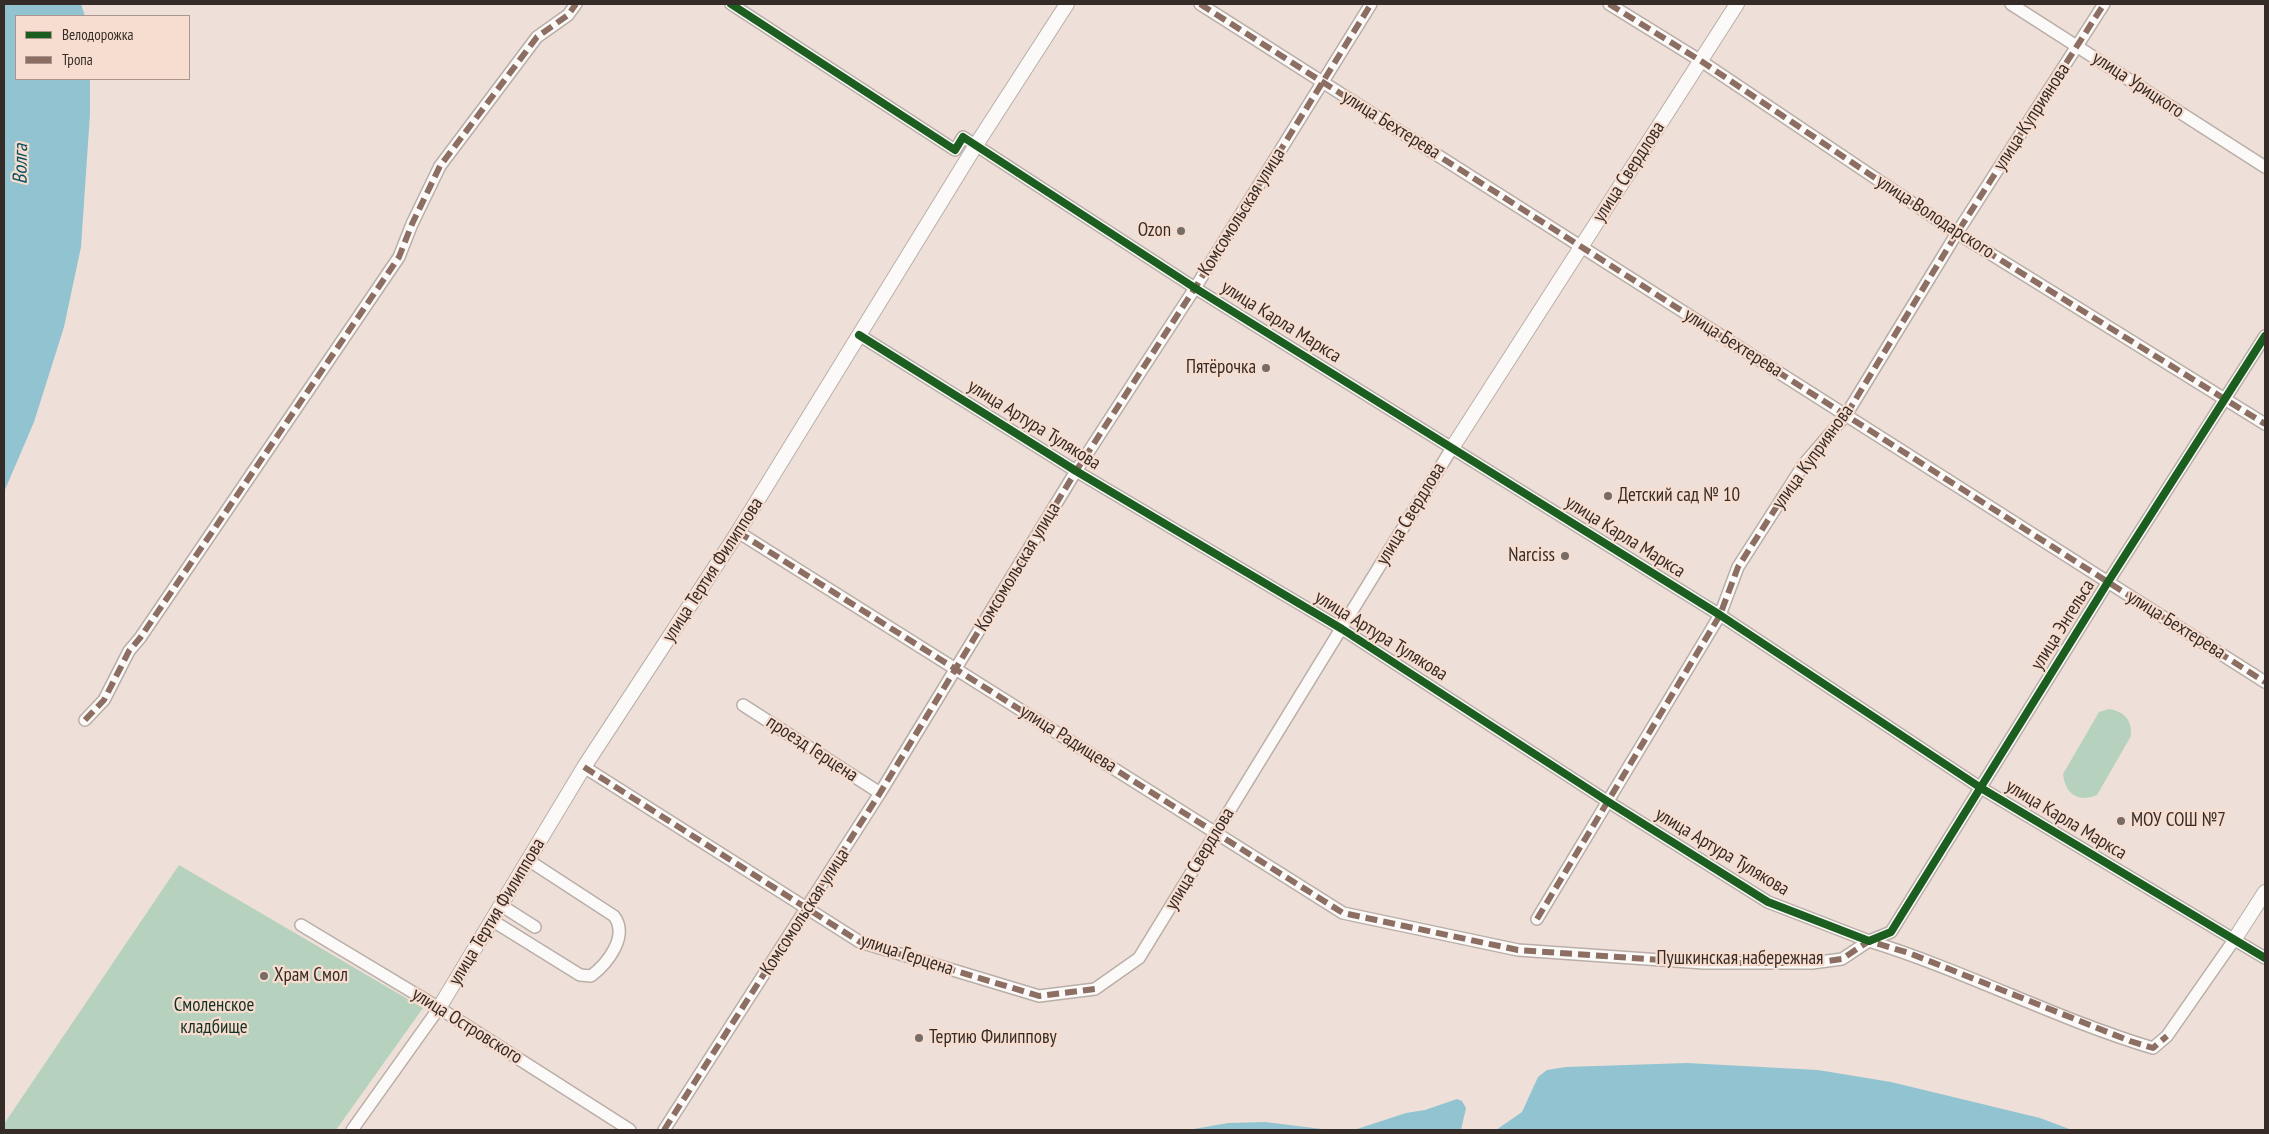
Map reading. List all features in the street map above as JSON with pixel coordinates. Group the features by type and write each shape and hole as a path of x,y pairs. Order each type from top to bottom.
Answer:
{"street":[{"path":"84,720 104,700 129,651 140,638 398,257 440,166 537,38 568,15 576,4"},
{"path":"731,4 956,150 963,137 972,143"},
{"name":"улица Тертия Филиппова","path":"352,1130 439,1008 584,767 738,532 859,335 972,143 1067,4"},
{"name":"улица Бехтерева","path":"1200,4 2265,682"},
{"name":"Комсомольская улица","path":"664,1130 880,793 1076,471 1195,288 1371,4"},
{"name":"улица Володарского","path":"1609,4 1701,61 1957,233 2265,424"},
{"name":"улица Свердлова","path":"1095,989 1139,958 1452,448 1736,4"},
{"name":"улица Урицкого","path":"2012,4 2265,167"},
{"name":"улица Куприянова","path":"1537,919 1720,615 1738,567 1804,464 1846,415 1957,233 2104,4"},
{"name":"улица Карла Маркса","path":"972,143 1195,288 1720,615 1982,788 2265,958"},
{"name":"улица Артура Тулякова","path":"859,335 1076,471 1342,629 1607,801 1768,902 1869,941"},
{"name":"улица Энгельса","path":"1869,941 1891,932 2108,582 2226,400 2265,336"},
{"name":"улица Радищева","path":"738,532 1216,831 1343,913 1406,925"},
{"name":"проезд Герцена","path":"743,705 880,793"},
{"name":"улица Герцена","path":"584,767 808,907 860,942 1039,996 1095,989"},
{"path":"493,921 580,975 591,976 598,971 616,946 620,938 620,924 614,916 528,860"},
{"path":"1869,941 1909,953 2130,1041 2153,1048 2167,1036 2265,892"},
{"path":"502,906 534,927"},
{"name":"Пушкинская набережная","path":"1406,925 1518,950 1704,963 1812,962 1842,959 1869,941"},
{"name":"улица Островского","path":"301,926 439,1008 630,1130"}],"green space":[{"path":"2109,709 2119,712 2129,721 2131,736 2097,795 2084,798 2078,797 2066,787 2063,774 2099,712"},
{"name":"Смоленское кладбище","path":"179,865 423,1008 336,1130 4,1130 4,1124"}],"water":[{"name":"Волга","path":"4,4 81,4 85,15 15,15 15,80 90,80 90,114 81,247 64,327 34,422 4,492"},
{"path":"1687,1063 1818,1070 1891,1082 2040,1118 2072,1130 1496,1130 1522,1112 1538,1077 1547,1070 1566,1067"},
{"path":"1457,1099 1462,1101 1466,1108 1461,1130 1337,1130 1357,1129"},
{"path":"1265,1122 1330,1130 1188,1130 1228,1123"}],"marked path":[{"path":"85,720 104,700 129,651 140,638 399,257 412,224 440,166 537,37 568,15 576,4"},
{"path":"1200,4 2265,682"},
{"path":"664,1130 880,793 1076,471 1195,288 1371,4"},
{"path":"1609,4 1701,61 1957,233 2265,424"},
{"path":"1537,919 1720,615 1738,567 1804,464 1846,415 1957,233 2104,4"},
{"path":"738,532 1343,913 1518,950 1704,963 1812,963 1842,959 1869,941 1909,953 2130,1041 2153,1048 2167,1036"},
{"path":"584,767 860,942 1039,996 1095,989"}],"cycle path":[{"path":"731,4 955,150 963,137 1195,288 1720,615 1981,788 2265,958"},
{"path":"859,335 1076,471 1342,629 1607,801 1768,902 1869,941 1891,932 2108,582 2265,336"}],"place":[{"name":"Ozon","path":"1181,231"},
{"name":"Пятёрочка","path":"1266,368"},
{"name":"Детский сад № 10","path":"1608,496"},
{"name":"Narciss","path":"1565,556"},
{"name":"МОУ СОШ №7","path":"2121,821"},
{"name":"Храм Смол","path":"264,976"},
{"name":"Тертию Филиппову","path":"919,1038"}]}
